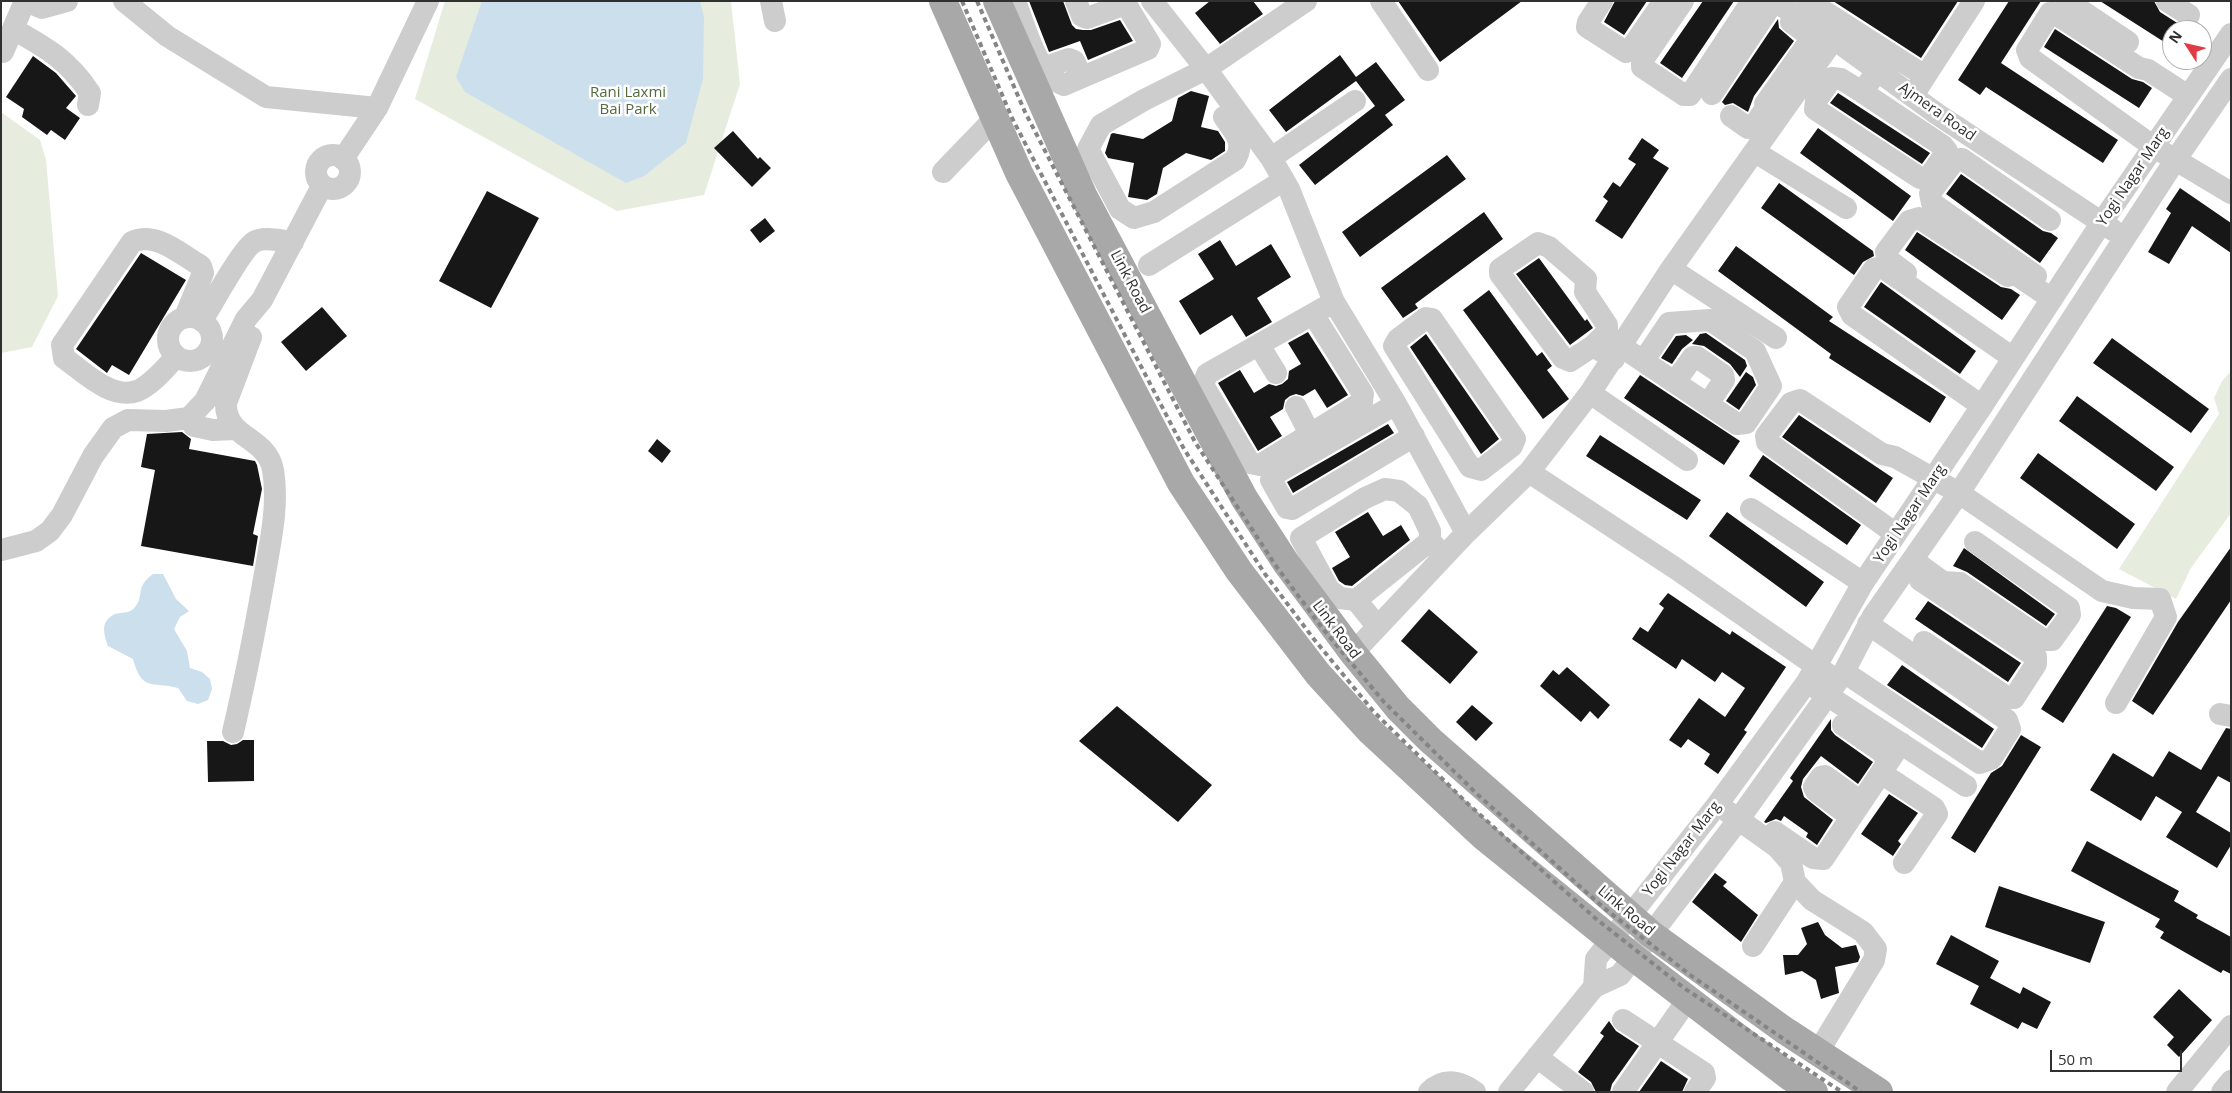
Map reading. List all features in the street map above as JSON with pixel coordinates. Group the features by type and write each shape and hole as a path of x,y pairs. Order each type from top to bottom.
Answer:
{"main road":[{"name":"Link Road","path":"943,1 1018,173 1163,450 1195,506 1239,571 1318,674 1370,730 1482,836 1688,1000 1790,1077 1814,1092"},
{"name":"Link Road","path":"996,1 1109,216 1244,498 1291,546 1353,653 1398,708 1430,740 1651,934 1818,1052 1879,1092"}],"street":[{"path":"3,52 26,1 42,8 66,1"},
{"path":"124,1 167,36 266,97 377,108"},
{"path":"1,550 36,541 50,531 62,515 93,456 113,428 128,420 166,421 189,418 205,401 246,318 262,300 322,186 317,178 316,169 321,160 328,156 336,156 343,159 377,108 428,1"},
{"path":"1015,1 1043,68 1054,82 1064,85 1148,49 1150,44 1125,2 1087,18 1082,16 1076,1"},
{"path":"1152,1 1202,72 1271,158 1284,180 1334,302 1466,533"},
{"path":"1381,1 1428,70"},
{"path":"1602,1 1587,26 1626,52 1630,50 1664,1"},
{"path":"1683,1 1642,61 1642,67 1684,95 1690,95 1758,3"},
{"path":"1808,1 1925,76"},
{"path":"1912,96 1974,1"},
{"path":"2067,1 2191,91"},
{"path":"2167,1 2189,15"},
{"path":"1758,3 1812,37 1802,69"},
{"path":"1712,94 1758,3"},
{"name":"Ajmera Road","path":"1758,3 1834,39 1937,114 2124,238"},
{"path":"1078,154 1101,125 1144,100 1202,72 1296,4"},
{"path":"2191,91 2148,70 2139,68 2054,13 2050,13 2027,50 2030,58 2154,147 2231,193"},
{"path":"13,29 49,49 64,60 90,93 88,105"},
{"path":"1437,548 1418,506 1398,491 1385,488 1365,498 1291,546 1329,590 1340,598 1356,600 1437,548 1466,533 1529,472 1590,393 1618,353 1671,269 1755,152 1778,103 1802,69 1834,39"},
{"name":"Yogi Nagar Marg","path":"2228,43 2191,91 2102,222 1896,534 1864,583 1812,674 1721,800 1596,959 1594,987 1620,975 1742,815 1836,683 1868,624 1959,493 2124,238 2231,79"},
{"path":"1862,92 1878,70"},
{"path":"1109,216 1134,218 1154,212 1235,160 1241,150 1240,142 1202,72"},
{"path":"1832,78 1841,79 1862,92 1943,146 1947,151 1929,177 1920,178 1815,109 1816,101 1832,78"},
{"path":"1271,158 1355,101"},
{"path":"1731,116 1748,128 1753,127 1766,108 1765,104 1778,103"},
{"path":"1925,134 1937,114"},
{"path":"943,172 995,118"},
{"path":"1755,152 1846,208"},
{"path":"2050,220 1962,159 1955,160 1930,193 1932,203 2054,295"},
{"path":"2001,186 2014,164"},
{"path":"1149,265 1284,180"},
{"path":"2016,354 1890,261 1886,252 1909,221 1919,218 2008,276 2015,274 2054,295"},
{"path":"176,357 152,381 137,391 122,392 107,388 64,358 62,345 132,242 142,238 154,238 201,266 203,273 194,319"},
{"path":"194,319 211,332 212,342 209,351 202,358 194,362 184,361 176,357 170,350 167,341 169,330 176,322 194,319 254,242 264,240 293,242"},
{"path":"1593,346 1607,332 1607,325 1585,292 1586,279 1549,247 1538,243 1500,269 1500,274 1563,358 1570,361 1593,346 1644,360 1737,424 1746,423 1771,386 1755,351 1710,320 1669,323 1644,360"},
{"path":"1982,406 1852,315 1848,307 1874,269 1882,267 2016,354"},
{"path":"1671,269 1776,338"},
{"path":"233,732 250,658 274,518 273,471 270,457 262,447 235,429 226,414 226,402 256,324 262,300"},
{"path":"1313,314 1364,394 1362,402 1260,465 1250,463 1203,385 1207,374 1334,302"},
{"path":"1426,318 1432,319 1515,439 1512,446 1480,470 1470,467 1452,438 1394,346 1398,339 1426,318"},
{"path":"1259,345 1276,373"},
{"path":"1675,382 1693,357 1698,357 1723,375 1724,380 1708,404"},
{"path":"1411,372 1386,394 1273,475 1271,480 1287,508 1292,509 1414,445 1452,438"},
{"path":"1358,386 1386,394"},
{"path":"1590,393 1687,460"},
{"path":"1896,534 1766,442 1766,436 1791,403 1800,400 1882,454 1895,457 1959,493 2102,591 2133,598 2160,599 2166,617 2116,703"},
{"path":"1296,407 1310,434"},
{"path":"189,418 194,426 213,430 235,429"},
{"path":"1529,472 1674,568 1812,674 1836,683 1980,762 1991,759 2010,729 2007,720 1868,624"},
{"path":"1751,509 1864,583"},
{"path":"2006,564 2024,538"},
{"path":"1909,565 1943,582 1960,583 2044,640 2052,640 2070,615 2069,608 1975,542"},
{"path":"1353,653 1378,626 1437,548"},
{"path":"1909,565 2036,657 2036,664 2014,698 2008,698 1924,642"},
{"path":"1356,600 1378,626"},
{"path":"1836,683 1901,742 1966,786"},
{"path":"1843,725 1882,752 1884,767 1934,808 1937,814 1904,862"},
{"path":"1721,800 1813,858 1823,859 1901,742"},
{"path":"1742,815 1777,847 1791,863 1795,882 1812,900 1863,932 1876,949 1874,960 1818,1052"},
{"path":"1753,946 1795,882"},
{"path":"1509,1092 1594,987"},
{"path":"1623,1092 1688,1000"},
{"path":"1623,1020 1704,1073 1705,1078 1695,1092"},
{"path":"2177,1092 2231,1026"},
{"path":"1537,1057 1584,1092"},
{"path":"2222,1092 2231,1081"},
{"path":"1429,1092 1436,1086 1446,1082 1458,1083 1475,1092"}],"green space":[{"name":"Rani Laxmi Bai Park","path":"445,1 731,1 740,84 704,195 617,211 415,99"},
{"path":"1,112 40,140 46,160 58,296 32,347 1,353"},
{"path":"2231,371 2231,513 2191,568 2176,599 2119,569 2219,414 2214,398 2222,381"}],"water":[{"name":"Rani Laxmi Bai Park","path":"482,1 700,1 704,17 703,79 686,143 644,176 626,183 465,92 456,77"},
{"path":"153,574 163,574 176,599 189,611 180,617 174,629 187,651 190,668 202,672 210,679 212,689 208,700 198,704 187,701 178,688 144,681 136,669 133,659 108,646 104,633 106,621 113,615 133,609 138,603 144,584"}],"building":[{"path":"1029,1 1063,1 1072,25 1076,29 1091,30 1120,20 1133,41 1088,60 1080,41 1049,52"},
{"path":"1210,1 1253,1 1263,14 1220,44 1195,13"},
{"path":"1398,1 1522,1 1440,62"},
{"path":"1615,1 1647,1 1624,35 1604,22"},
{"path":"1703,1 1734,1 1682,78 1660,63"},
{"path":"1833,1 1958,1 1921,58"},
{"path":"2009,1 2041,1 2001,63 2118,140 2103,163 1986,87 1980,95 1958,80"},
{"path":"2100,1 2154,1 2160,12 2173,20 2162,20 2162,41"},
{"path":"1778,19 1779,28 1794,41 1754,96 1748,112 1733,103 1725,105 1722,102"},
{"path":"2055,29 2132,79 2143,82 2152,88 2139,108 2044,47"},
{"path":"1340,55 1356,77 1376,62 1405,100 1385,115 1393,125 1315,185 1299,165 1375,106 1356,81 1286,132 1269,110"},
{"path":"33,56 56,73 76,96 66,108 80,118 65,140 51,130 47,135 22,117 24,109 6,97"},
{"path":"1191,91 1209,96 1201,127 1218,131 1225,142 1225,151 1211,160 1186,153 1163,168 1157,194 1147,200 1128,197 1134,163 1108,158 1105,153 1111,134 1143,139 1172,121 1178,98"},
{"path":"1838,93 1930,153 1922,164 1830,103"},
{"path":"1818,128 1911,196 1893,221 1800,153"},
{"path":"733,131 758,159 760,157 771,168 752,187 714,148"},
{"path":"1642,138 1659,150 1653,158 1669,168 1622,239 1595,221 1608,201 1603,197 1613,182 1620,187 1636,164 1628,159"},
{"path":"1447,155 1466,179 1360,257 1342,232"},
{"path":"1961,174 2043,231 2051,233 2058,238 2040,263 1946,194"},
{"path":"1779,183 1873,251 1874,256 1863,262 1854,275 1761,208"},
{"path":"2180,188 2231,223 2231,253 2192,226 2169,264 2148,252 2171,213 2166,209"},
{"path":"487,191 539,218 491,308 439,281"},
{"path":"1484,212 1503,239 1415,304 1418,308 1403,318 1381,288"},
{"path":"765,218 775,231 760,243 750,230"},
{"path":"1917,232 2001,287 2011,289 2020,295 2002,320 1905,250"},
{"path":"1220,240 1236,266 1271,244 1291,277 1257,298 1272,322 1246,337 1232,315 1200,335 1179,301 1214,279 1198,254"},
{"path":"1736,246 1833,317 1829,321 1946,397 1930,423 1829,358 1831,354 1718,271"},
{"path":"141,253 186,280 129,375 112,365 107,373 76,349"},
{"path":"1539,258 1585,321 1587,319 1593,328 1570,345 1516,274"},
{"path":"1881,282 1976,351 1960,374 1864,307"},
{"path":"1489,290 1537,356 1542,352 1552,366 1547,370 1569,399 1543,419 1463,310"},
{"path":"322,307 347,336 306,371 281,342"},
{"path":"1308,332 1348,395 1327,408 1315,389 1303,396 1296,394 1290,396 1285,400 1283,409 1270,417 1282,436 1258,451 1218,383 1240,370 1254,393 1269,384 1276,386 1282,384 1288,379 1289,371 1301,364 1288,343"},
{"path":"1706,333 1745,360 1747,366 1740,377 1730,364 1704,346 1692,344 1700,334"},
{"path":"1426,334 1499,439 1481,454 1410,347"},
{"path":"1686,335 1693,340 1682,349 1672,364 1661,358 1676,336"},
{"path":"2112,338 2209,409 2191,433 2093,363"},
{"path":"1746,372 1753,377 1756,385 1739,410 1726,401"},
{"path":"1640,375 1740,441 1724,465 1624,398"},
{"path":"2077,396 2174,467 2156,491 2059,421"},
{"path":"1799,415 1893,478 1876,503 1782,437"},
{"path":"1388,424 1394,433 1293,493 1287,482"},
{"path":"182,432 191,439 189,449 255,461 262,489 253,534 258,536 253,566 141,546 155,470 141,467 147,434"},
{"path":"1600,435 1701,500 1687,520 1586,456"},
{"path":"657,439 671,451 662,463 648,451"},
{"path":"2038,453 2135,524 2117,549 2020,478"},
{"path":"1763,455 1861,525 1847,545 1749,476"},
{"path":"1368,512 1383,536 1401,525 1410,540 1352,586 1345,585 1339,581 1332,568 1350,557 1335,532"},
{"path":"1727,512 1824,582 1806,607 1709,536"},
{"path":"2231,547 2231,600 2153,715 2132,701 2178,622"},
{"path":"1964,548 2055,614 2046,626 1967,572 1953,566"},
{"path":"1668,593 1730,635 1732,631 1786,667 1744,730 1747,732 1718,774 1704,764 1710,754 1688,739 1681,748 1669,740 1699,698 1725,717 1745,688 1722,672 1715,682 1682,659 1676,669 1632,639 1640,627 1648,632 1664,608 1659,604"},
{"path":"1928,601 2021,663 2008,682 1915,619"},
{"path":"2107,606 2116,608 2131,617 2063,723 2041,709"},
{"path":"1429,609 1478,652 1450,684 1401,641"},
{"path":"1902,665 1994,729 1982,748 1887,685"},
{"path":"1567,667 1610,705 1598,719 1590,711 1581,722 1540,686 1553,670 1559,675"},
{"path":"1472,705 1493,723 1476,741 1456,722"},
{"path":"1117,706 1212,785 1178,822 1079,741"},
{"path":"1831,719 1831,730 1835,735 1873,762 1858,784 1821,756 1803,779 1801,787 1804,797 1833,820 1817,845 1806,837 1808,833 1784,816 1781,821 1776,819 1764,822 1793,781 1790,778"},
{"path":"2226,728 2231,729 2231,783 2218,776 2196,812 2231,833 2231,845 2217,868 2166,837 2182,812 2156,796 2141,821 2090,790 2113,753 2153,777 2169,751 2201,770"},
{"path":"2021,735 2041,747 1975,853 1951,838 1991,773 2002,766"},
{"path":"243,740 254,740 254,781 208,782 207,741 223,741 231,745"},
{"path":"1889,794 1918,813 1898,841 1901,844 1893,856 1861,834"},
{"path":"2087,841 2179,891 2174,901 2198,915 2196,918 2231,937 2231,974 2223,970 2221,973 2160,938 2164,932 2155,927 2160,919 2071,871"},
{"path":"1715,873 1727,882 1723,886 1758,915 1741,942 1692,902"},
{"path":"1999,886 2105,922 2090,963 1985,927"},
{"path":"1818,922 1825,935 1842,948 1856,945 1860,957 1858,962 1835,967 1839,993 1821,999 1816,980 1802,971 1785,975 1783,955 1798,955 1807,944 1801,928"},
{"path":"1951,935 1999,961 1990,978 2020,994 2023,987 2051,1002 2037,1029 2022,1022 2018,1029 1970,1004 1979,986 1936,964"},
{"path":"2179,989 2212,1020 2179,1057 2167,1045 2174,1037 2153,1017"},
{"path":"1609,1021 1616,1031 1639,1046 1612,1084 1610,1092 1596,1092 1591,1082 1578,1072 1604,1036 1600,1033"},
{"path":"1661,1061 1688,1079 1682,1092 1639,1092"}],"railway":[{"path":"962,1 1012,118 1184,449 1265,574 1313,638 1374,712 1468,804 1595,918 1684,988 1842,1092"},
{"path":"977,1 1025,112 1195,442 1276,566 1323,629 1384,702 1477,794 1604,908 1693,977 1861,1092"}]}
